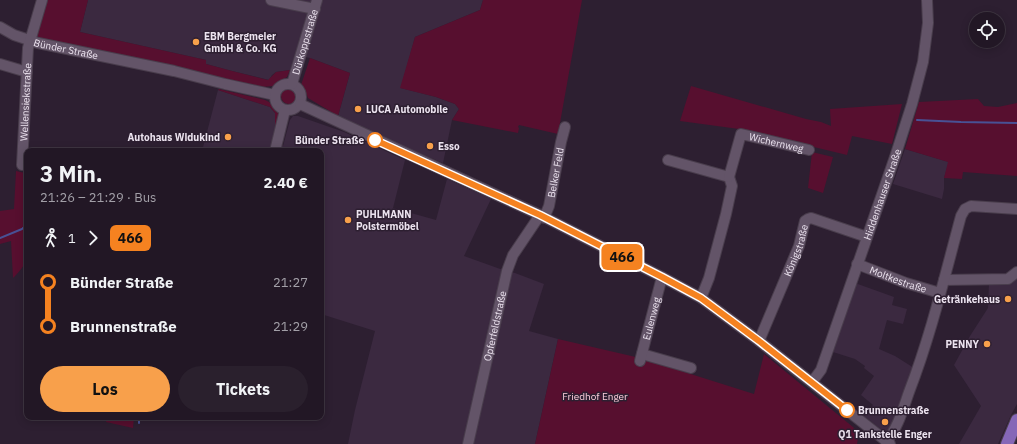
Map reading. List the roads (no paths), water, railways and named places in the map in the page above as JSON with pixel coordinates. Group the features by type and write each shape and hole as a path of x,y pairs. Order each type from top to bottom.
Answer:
{"main road":[{"path":"1006,444 1017,420"}],"street":[{"name":"Wellensiekstraße","path":"22,165 28,48 42,0"},
{"path":"271,0 316,5"},
{"name":"Hiddenhauser Straße","path":"812,382 821,370 895,157 917,87 926,41 928,0"},
{"name":"Dürkoppstraße","path":"292,84 316,5"},
{"name":"Bünder Straße","path":"0,27 38,43 169,70 275,95"},
{"path":"0,64 27,72"},
{"path":"283,84 292,84 296,85 301,92 302,96 300,104 293,109 285,110 276,103 276,90 283,84"},
{"path":"300,104 353,130 542,216 701,298 812,382 888,443 916,374 961,216 965,209 971,206 1017,209"},
{"path":"276,148 285,110"},
{"name":"Belker Feld","path":"542,216 549,206 565,127"},
{"name":"Wichernweg","path":"729,176 741,134 809,150"},
{"path":"668,160 729,176 732,186 726,216 709,278 701,298"},
{"name":"Opferfeldstraße","path":"468,444 507,270 513,255 542,216"},
{"name":"Königstraße","path":"759,341 799,246 805,221 811,218 867,237"},
{"name":"Moltkestraße","path":"858,264 906,283 940,293"},
{"path":"944,280 1008,279 1017,272"},
{"name":"Eulenweg","path":"662,277 641,358 691,368"}],"waterway":[{"path":"917,120 1017,123"},
{"path":"0,238 22,229"}],"place":[{"name":"EBM Bergmeier GmbH & Co. KG","path":"196,42"},
{"name":"LUCA Automobile","path":"358,109"},
{"name":"Autohaus Widukind","path":"228,137"},
{"name":"Bünder Straße","path":"375,140"},
{"name":"Esso","path":"430,146"},
{"name":"PUHLMANN Polstermöbel","path":"348,220"},
{"name":"Getränkehaus","path":"1008,299"},
{"name":"PENNY","path":"987,344"},
{"name":"Brunnenstraße","path":"847,410"},
{"name":"Q1 Tankstelle Enger","path":"885,422"}],"park label":[{"name":"Friedhof Enger","path":"595,396"}]}
